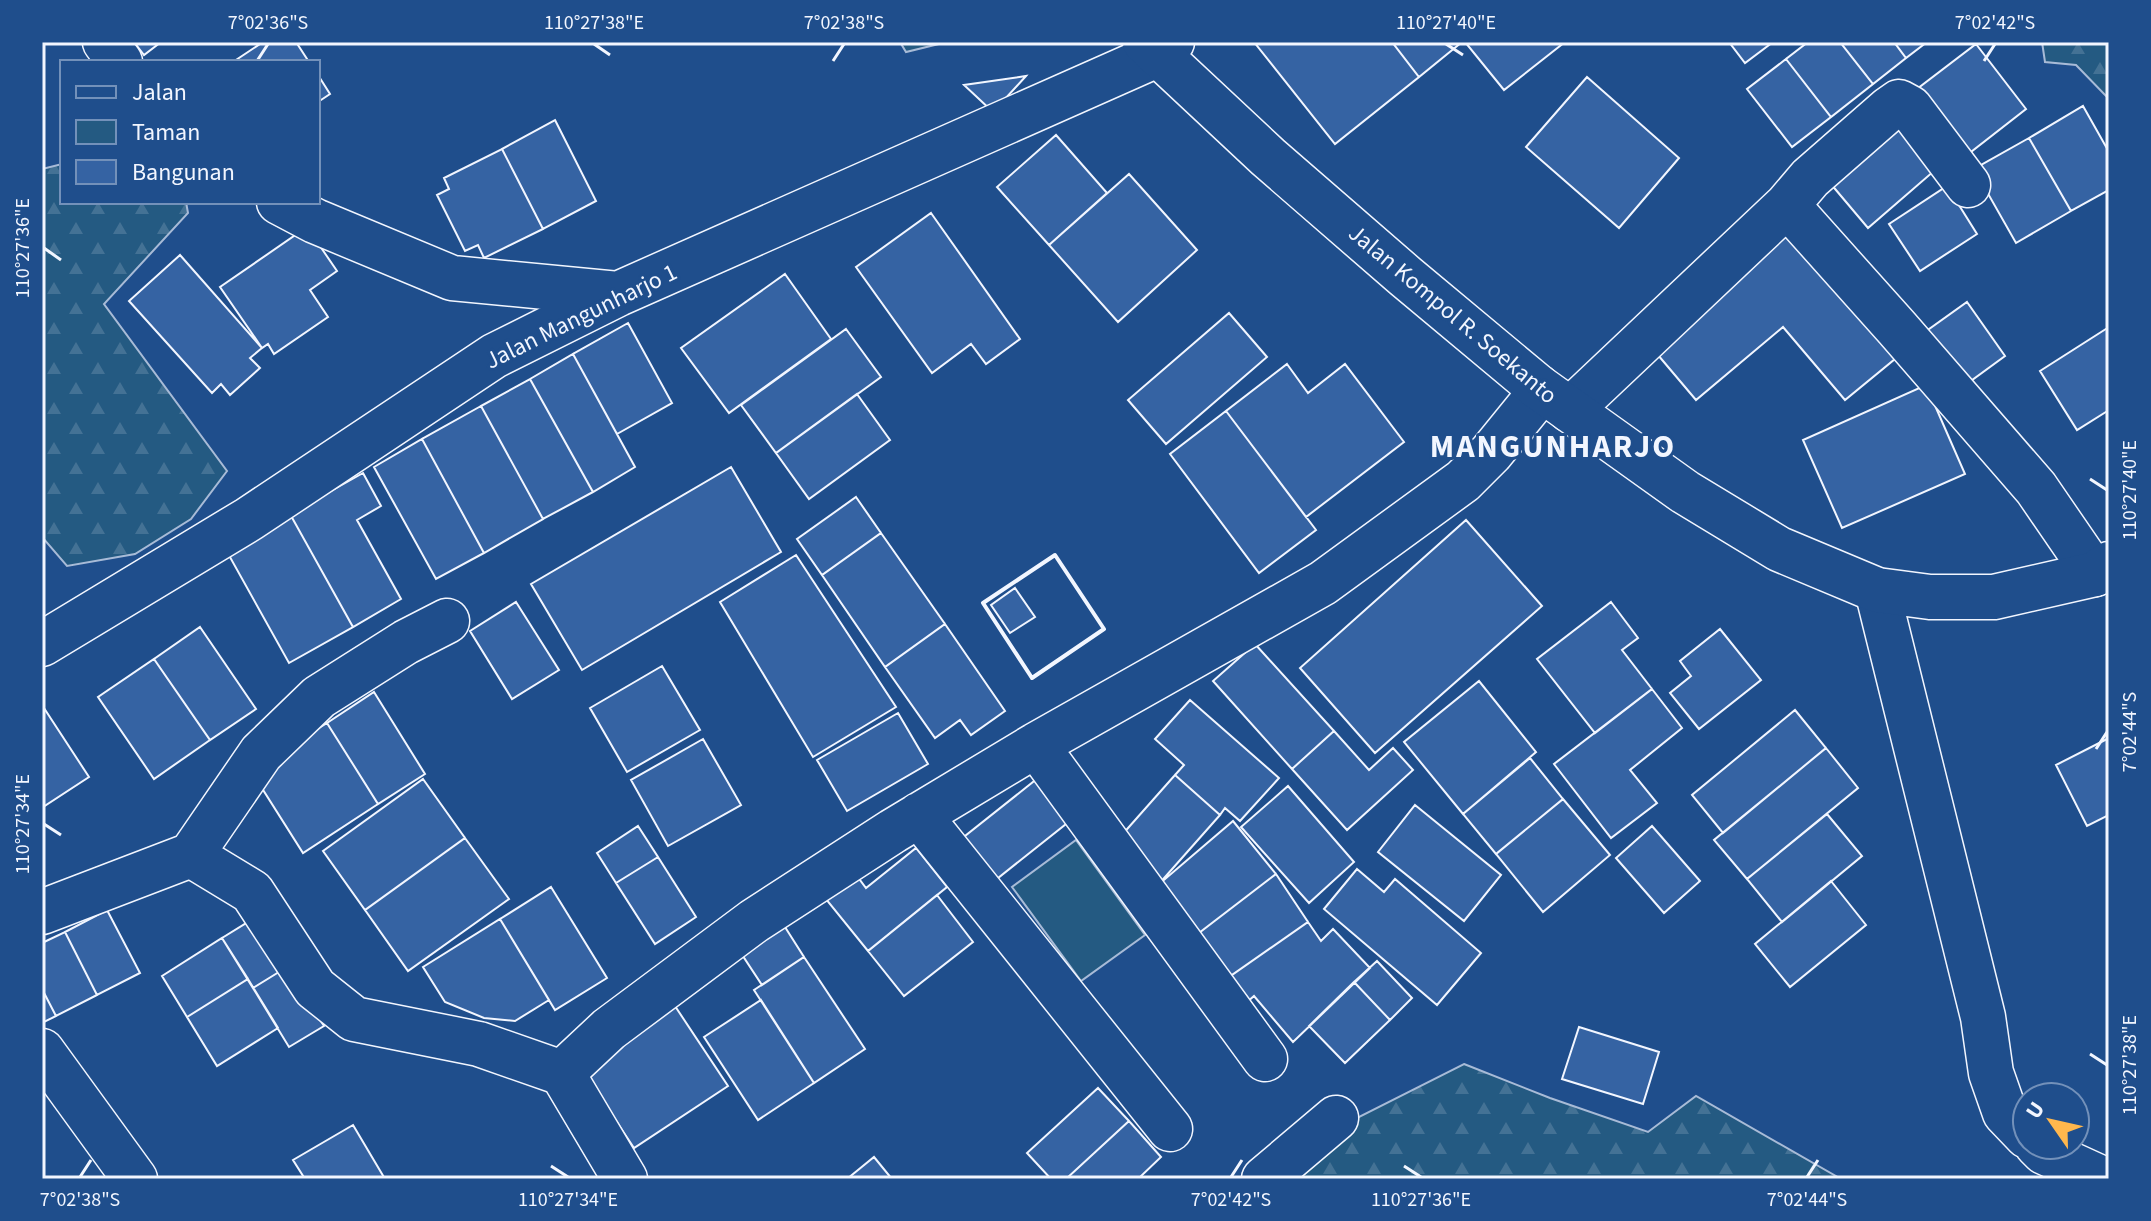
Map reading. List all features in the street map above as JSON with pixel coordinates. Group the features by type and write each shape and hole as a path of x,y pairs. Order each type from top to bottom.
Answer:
{"street":[{"path":"105,42 118,60"},
{"name":"Jalan Mangunharjo 1","path":"42,644 249,519 494,356 618,294 1158,46"},
{"name":"Jalan Kompol R. Soekanto","path":"1158,46 1325,207 1554,399 1685,492 1779,549 1877,590 1930,597 1994,597 2102,569"},
{"path":"562,1073 609,1029 754,921 919,815 1036,745 1323,583 1463,481 1491,453 1530,405 1554,399 1787,205 1810,178 1899,102 1910,108 1968,185"},
{"path":"283,204 315,221 452,278 618,294"},
{"path":"1787,205 2036,488 2102,569"},
{"path":"1877,590 1983,1017 1991,1073 2005,1113 2011,1119"},
{"path":"42,912 191,855 261,753 319,697 406,642 447,621"},
{"path":"1036,745 1265,1059"},
{"path":"919,815 1170,1129"},
{"path":"191,855 252,892 315,988 354,1019 479,1044 562,1073 625,1179"},
{"path":"43,1053 135,1179"},
{"path":"1264,1179 1336,1118"},
{"path":"2064,1161 2103,1179"}],"green space":[{"path":"900,42 947,42 906,52"},
{"path":"2042,42 2109,42 2109,99 2076,65 2045,62"},
{"path":"60,164 60,204 186,204 188,213 104,304 227,471 191,519 135,554 67,566 42,537 42,169"},
{"path":"1076,840 1145,935 1081,981 1012,887"},
{"path":"1464,1064 1648,1132 1696,1096 1841,1179 1284,1179 1333,1130"}],"building":[{"path":"134,42 161,42 144,55"},
{"path":"263,42 296,42 308,60 236,60"},
{"path":"1254,42 1392,42 1419,77 1335,144"},
{"path":"1392,42 1462,42 1419,77"},
{"path":"1465,42 1565,42 1504,90"},
{"path":"1729,42 1773,42 1745,63"},
{"path":"1808,42 1840,42 1873,84 1831,117 1786,59"},
{"path":"1840,42 1894,42 1906,58 1873,84"},
{"path":"1894,42 1927,42 1906,58"},
{"path":"1976,44 2026,109 1967,155 1917,89"},
{"path":"1786,59 1831,117 1792,147 1747,89"},
{"path":"1026,76 993,112 964,85"},
{"path":"1587,77 1679,158 1619,228 1526,147"},
{"path":"320,78 330,94 320,101"},
{"path":"2083,106 2109,152 2109,190 2071,211 2029,138"},
{"path":"555,120 596,201 543,229 502,149"},
{"path":"1892,121 1934,171 1868,228 1825,177"},
{"path":"1056,135 1107,193 1049,245 997,187"},
{"path":"2029,138 2071,211 2016,243 1974,169"},
{"path":"502,149 543,229 484,258 478,245 465,251 437,195 449,189 444,178"},
{"path":"1129,174 1197,250 1118,322 1049,245"},
{"path":"1947,186 1977,234 1920,271 1889,224"},
{"path":"931,213 1020,339 986,364 971,344 932,373 856,267"},
{"path":"1792,221 1901,354 1845,400 1783,327 1696,400 1647,342"},
{"path":"307,227 337,271 310,290 328,317 274,354 268,344 262,348 220,287"},
{"path":"180,255 262,348 250,358 260,368 230,395 221,384 212,393 129,301"},
{"path":"785,274 831,339 729,413 681,348"},
{"path":"1967,302 2005,356 1957,391 1918,337"},
{"path":"1229,313 1267,357 1166,444 1128,400"},
{"path":"628,323 672,403 617,434 573,354"},
{"path":"2109,327 2109,410 2077,430 2040,371"},
{"path":"846,329 881,377 776,453 741,405"},
{"path":"573,354 635,467 593,492 530,379"},
{"path":"1287,364 1308,393 1345,364 1404,442 1306,517 1226,411"},
{"path":"530,379 593,492 543,519 481,406"},
{"path":"1926,385 1965,474 1842,528 1803,440"},
{"path":"857,394 890,440 809,499 776,453"},
{"path":"481,406 543,519 484,553 422,439"},
{"path":"1226,411 1316,530 1259,573 1170,454"},
{"path":"422,439 484,553 436,579 374,467"},
{"path":"731,467 781,552 582,670 531,584"},
{"path":"363,473 381,506 357,520 401,599 353,627 290,514"},
{"path":"856,497 881,533 822,575 797,539"},
{"path":"290,514 353,627 289,663 226,550"},
{"path":"1466,520 1542,606 1375,753 1300,668"},
{"path":"881,533 945,624 885,667 822,575"},
{"path":"796,555 896,707 813,757 720,602"},
{"path":"1015,588 1035,617 1010,633 991,605"},
{"path":"516,602 559,670 512,699 470,631"},
{"path":"1611,602 1638,638 1622,650 1652,689 1595,733 1537,659"},
{"path":"945,624 1005,711 971,735 960,720 935,738 885,667"},
{"path":"200,627 256,709 210,740 154,659"},
{"path":"1720,629 1761,680 1699,729 1670,693 1691,676 1680,661"},
{"path":"1255,644 1334,731 1292,769 1213,681"},
{"path":"154,659 210,740 154,779 98,697"},
{"path":"662,666 700,730 627,772 590,708"},
{"path":"1479,681 1536,752 1463,814 1404,742"},
{"path":"1652,689 1682,728 1630,770 1657,803 1611,838 1554,764"},
{"path":"374,692 425,774 378,804 327,723"},
{"path":"1190,700 1279,778 1240,821 1225,808 1220,815 1175,775 1184,765 1155,739"},
{"path":"42,705 89,777 43,807 42,805"},
{"path":"1795,710 1826,748 1723,833 1692,795"},
{"path":"898,713 928,764 847,811 817,760"},
{"path":"327,723 378,804 303,853 251,771"},
{"path":"1334,731 1369,770 1393,748 1413,770 1347,830 1292,769"},
{"path":"2109,738 2109,815 2087,826 2056,765"},
{"path":"703,739 741,805 668,846 631,780"},
{"path":"1826,748 1858,788 1747,879 1714,840"},
{"path":"1530,758 1563,799 1496,854 1463,814"},
{"path":"1175,775 1220,815 1158,885 1113,845"},
{"path":"1038,778 1071,820 993,882 960,840"},
{"path":"423,779 465,838 365,910 323,851"},
{"path":"1288,786 1354,862 1309,903 1241,827"},
{"path":"1563,799 1610,855 1543,912 1496,854"},
{"path":"1415,805 1501,875 1464,921 1378,852"},
{"path":"1827,814 1862,856 1782,922 1747,879"},
{"path":"1233,821 1276,874 1199,933 1158,885"},
{"path":"638,826 658,857 616,883 597,853"},
{"path":"1652,826 1700,881 1664,913 1616,858"},
{"path":"465,838 509,899 408,971 365,910"},
{"path":"916,848 947,887 868,951 821,893 851,868 866,888"},
{"path":"658,857 696,917 655,944 616,883"},
{"path":"1357,869 1384,892 1395,879 1481,953 1437,1005 1324,909"},
{"path":"1276,874 1308,922 1229,977 1199,933"},
{"path":"1831,881 1866,925 1790,987 1755,944"},
{"path":"551,887 607,978 555,1010 500,919"},
{"path":"937,895 973,942 904,996 868,951"},
{"path":"107,910 140,973 97,995 65,932"},
{"path":"778,916 804,957 762,985 735,944"},
{"path":"256,917 287,967 253,988 222,938"},
{"path":"500,919 549,1000 515,1021 484,1018 445,1002 423,967"},
{"path":"1308,922 1321,941 1333,929 1370,968 1293,1042 1254,996 1246,1003 1229,977"},
{"path":"65,932 97,995 56,1016 42,989 42,943"},
{"path":"222,938 248,979 187,1017 162,976"},
{"path":"804,957 865,1049 814,1083 754,990"},
{"path":"1377,961 1412,998 1390,1020 1354,982"},
{"path":"287,967 324,1026 289,1047 253,988"},
{"path":"248,979 278,1028 217,1066 187,1017"},
{"path":"1354,982 1390,1020 1345,1063 1309,1026"},
{"path":"42,989 56,1016 42,1023"},
{"path":"671,1000 728,1086 634,1148 577,1062"},
{"path":"761,1000 814,1083 758,1120 704,1037"},
{"path":"1579,1027 1659,1052 1643,1104 1562,1079"},
{"path":"1098,1088 1129,1121 1066,1179 1051,1179 1027,1153"},
{"path":"1129,1121 1161,1157 1138,1179 1066,1179"},
{"path":"353,1125 385,1179 305,1179 293,1160"},
{"path":"874,1157 892,1179 847,1179"}],"wall":[{"path":"1055,555 1104,629 1032,678 983,603 1055,555"}],"district":[{"name":"MANGUNHARJO","path":"1553,446"}]}
